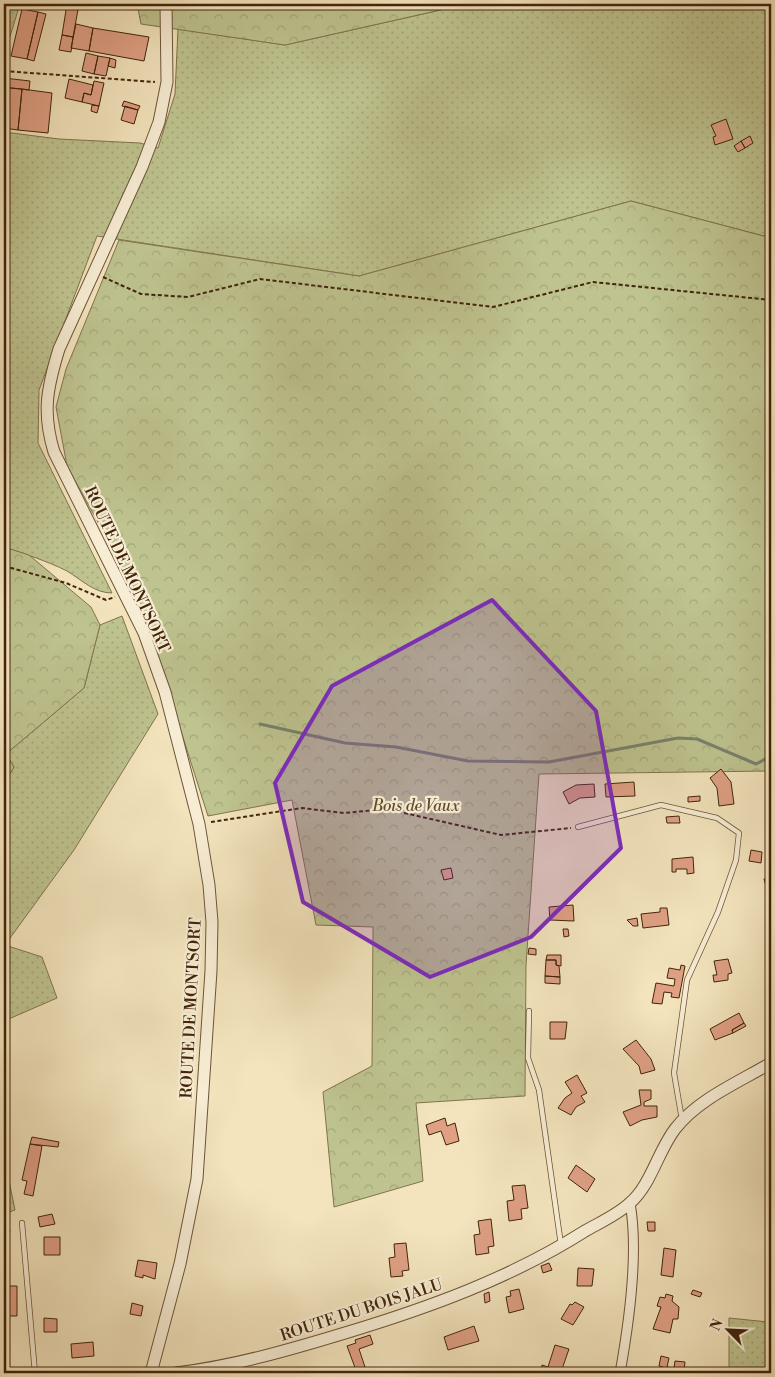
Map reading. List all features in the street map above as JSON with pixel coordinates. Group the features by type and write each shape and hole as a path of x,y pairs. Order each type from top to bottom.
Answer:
{"street":[{"name":"ROUTE DE MONTSORT","path":"151,1373 180,1264 197,1179 211,971 212,922 209,885 199,824 165,692 144,633 54,452 47,430 46,407 50,379 59,349 142,167 158,122 167,82 166,4"},
{"name":"ROUTE DU BOIS JALU","path":"176,1373 222,1367 277,1354 424,1309 561,1246 630,1203 642,1187 662,1149 684,1118 717,1094 771,1063"},
{"path":"620,1373 628,1328 634,1224 630,1203"}],"lane":[{"path":"578,827 661,805 717,818 738,833 736,860 718,912 687,980 674,1073 681,1114 684,1118"},
{"path":"529,1011 528,1058 539,1090 561,1246"},
{"path":"22,1223 35,1373"}],"path":[{"path":"4,71 167,82"},
{"path":"94,273 141,294 188,297 260,279 494,307 593,282 771,300"},
{"path":"4,566 66,583 106,600 124,594"},
{"path":"199,824 302,808 344,813 387,809 501,834 578,827"}],"highlighted area":[{"path":"492,600 596,711 621,848 531,937 430,977 303,902 275,783 332,686"}],"green space":[{"path":"4,4 20,4 4,56"},
{"path":"137,4 467,4 285,45 141,24"},
{"path":"467,4 771,4 771,238 631,201 359,276 97,236 39,390 38,443 112,593 99,591 52,564 4,547 4,132 59,139 140,143 158,148 175,94 178,29 285,45"},
{"name":"Bois de Vaux","path":"631,201 771,238 771,771 539,774 526,965 525,1096 416,1103 423,1181 334,1207 323,1092 372,1066 373,927 316,925 292,800 208,816 137,593 67,466 56,407 66,369 119,240 359,276"},
{"path":"4,547 29,555 91,607 100,625 84,688 6,754 14,767 4,783"},
{"path":"122,616 158,714 74,850 5,945 42,957 57,998 4,1021 4,783 14,767 6,754 84,688 100,625"},
{"path":"4,1156 15,1210 4,1214"},
{"path":"729,1318 768,1322 771,1320 771,1373 729,1373"}],"building":[{"path":"67,4 79,4 73,37 62,35"},
{"path":"22,9 38,12 27,59 11,56"},
{"path":"38,12 46,14 34,61 27,59"},
{"path":"76,24 93,28 89,51 71,48"},
{"path":"93,28 149,37 144,61 89,51"},
{"path":"62,35 73,37 71,52 59,50"},
{"path":"86,53 98,56 94,74 82,71"},
{"path":"98,56 110,58 106,76 94,74"},
{"path":"110,58 116,60 115,68 108,66"},
{"path":"4,78 30,81 29,90 4,87"},
{"path":"69,79 93,85 91,95 84,93 82,102 65,98"},
{"path":"94,81 104,83 99,106 82,102 84,93 91,95"},
{"path":"4,87 8,88 4,125"},
{"path":"8,88 22,89 18,130 4,128"},
{"path":"22,89 52,93 48,133 18,130"},
{"path":"124,101 140,106 138,110 122,106"},
{"path":"92,105 99,106 97,113 91,111"},
{"path":"125,106 138,110 134,124 121,120"},
{"path":"726,119 733,139 715,145 713,137 716,136 711,125"},
{"path":"750,136 753,143 745,148 741,141"},
{"path":"741,141 745,148 738,152 734,146"},
{"path":"721,769 731,782 734,804 719,806 717,788 710,778"},
{"path":"634,782 635,796 606,797 605,784"},
{"path":"594,784 595,797 580,798 569,804 563,792 576,785"},
{"path":"700,796 700,801 688,802 688,797"},
{"path":"679,816 680,823 667,823 666,817"},
{"path":"751,850 762,852 761,863 749,861"},
{"path":"693,857 694,873 687,874 687,869 676,869 676,872 672,872 672,859"},
{"path":"451,868 453,878 444,880 441,870"},
{"path":"771,876 771,892 768,893 764,879"},
{"path":"573,905 574,921 550,920 549,907"},
{"path":"660,908 667,908 669,925 643,928 641,914 660,912"},
{"path":"637,918 638,926 633,926 627,920"},
{"path":"563,929 568,929 569,936 564,937"},
{"path":"529,948 536,949 536,955 528,954"},
{"path":"547,955 561,955 561,966 556,965 556,960 546,960"},
{"path":"728,959 732,973 728,974 728,980 714,982 713,975 717,975 714,961"},
{"path":"546,960 556,960 556,965 559,966 560,977 545,976"},
{"path":"681,965 685,966 679,998 671,997 672,993 664,992 662,1004 652,1003 656,983 674,986 675,979 667,978 669,968 680,970"},
{"path":"545,976 560,977 560,984 545,983"},
{"path":"739,1013 744,1023 732,1030 733,1033 715,1040 710,1029"},
{"path":"550,1022 567,1022 565,1039 550,1039"},
{"path":"744,1023 746,1026 733,1033 732,1030"},
{"path":"636,1040 651,1059 655,1070 641,1074 639,1066 623,1049"},
{"path":"577,1075 587,1093 581,1096 585,1102 576,1107 571,1115 558,1108 565,1098 572,1093 565,1082"},
{"path":"639,1090 651,1090 651,1099 644,1102 644,1106 657,1106 657,1117 642,1120 630,1126 623,1112 641,1105"},
{"path":"445,1118 447,1126 455,1123 459,1141 446,1145 441,1131 429,1135 426,1125"},
{"path":"32,1137 59,1142 58,1147 30,1144"},
{"path":"30,1144 42,1146 33,1196 24,1194 27,1181 22,1180"},
{"path":"576,1165 595,1179 587,1192 568,1178"},
{"path":"525,1185 528,1208 521,1209 522,1219 509,1221 507,1201 514,1200 512,1186"},
{"path":"52,1214 55,1224 40,1227 38,1217"},
{"path":"491,1219 494,1246 488,1247 489,1253 476,1255 474,1235 480,1234 478,1221"},
{"path":"647,1222 655,1222 655,1231 648,1231"},
{"path":"7,1223 10,1232 4,1234 4,1224"},
{"path":"44,1237 60,1237 60,1255 44,1255"},
{"path":"406,1243 409,1270 402,1271 403,1276 391,1277 389,1258 395,1257 394,1244"},
{"path":"664,1248 676,1250 673,1277 661,1275"},
{"path":"138,1260 157,1263 155,1279 143,1275 143,1278 135,1276"},
{"path":"549,1263 552,1270 543,1273 541,1266"},
{"path":"578,1268 594,1269 592,1286 577,1286"},
{"path":"5,1286 17,1286 17,1316 6,1316"},
{"path":"519,1289 524,1309 509,1313 506,1297 511,1296 510,1291"},
{"path":"693,1290 702,1293 700,1297 691,1294"},
{"path":"489,1292 490,1301 485,1303 484,1294"},
{"path":"666,1294 673,1296 672,1301 679,1307 678,1319 673,1319 670,1333 653,1329 661,1307 657,1306 660,1297 665,1298"},
{"path":"575,1302 584,1307 573,1325 561,1319 570,1304 572,1305"},
{"path":"132,1303 143,1306 141,1316 130,1314"},
{"path":"44,1318 57,1319 57,1332 44,1332"},
{"path":"474,1326 479,1341 448,1350 444,1337"},
{"path":"370,1335 373,1344 359,1349 366,1370 357,1373 347,1346 356,1343 355,1340"},
{"path":"93,1342 94,1356 72,1358 71,1344"},
{"path":"555,1345 569,1349 561,1372 556,1370 556,1373 541,1373 542,1365 548,1367"},
{"path":"661,1356 669,1358 667,1367 674,1368 675,1361 685,1362 684,1370 688,1371 688,1373 647,1373 648,1368 662,1371 663,1367 659,1366"}],"waterway":[{"path":"260,724 345,743 396,747 468,761 549,762 678,738 697,739 756,764 771,756"}]}
